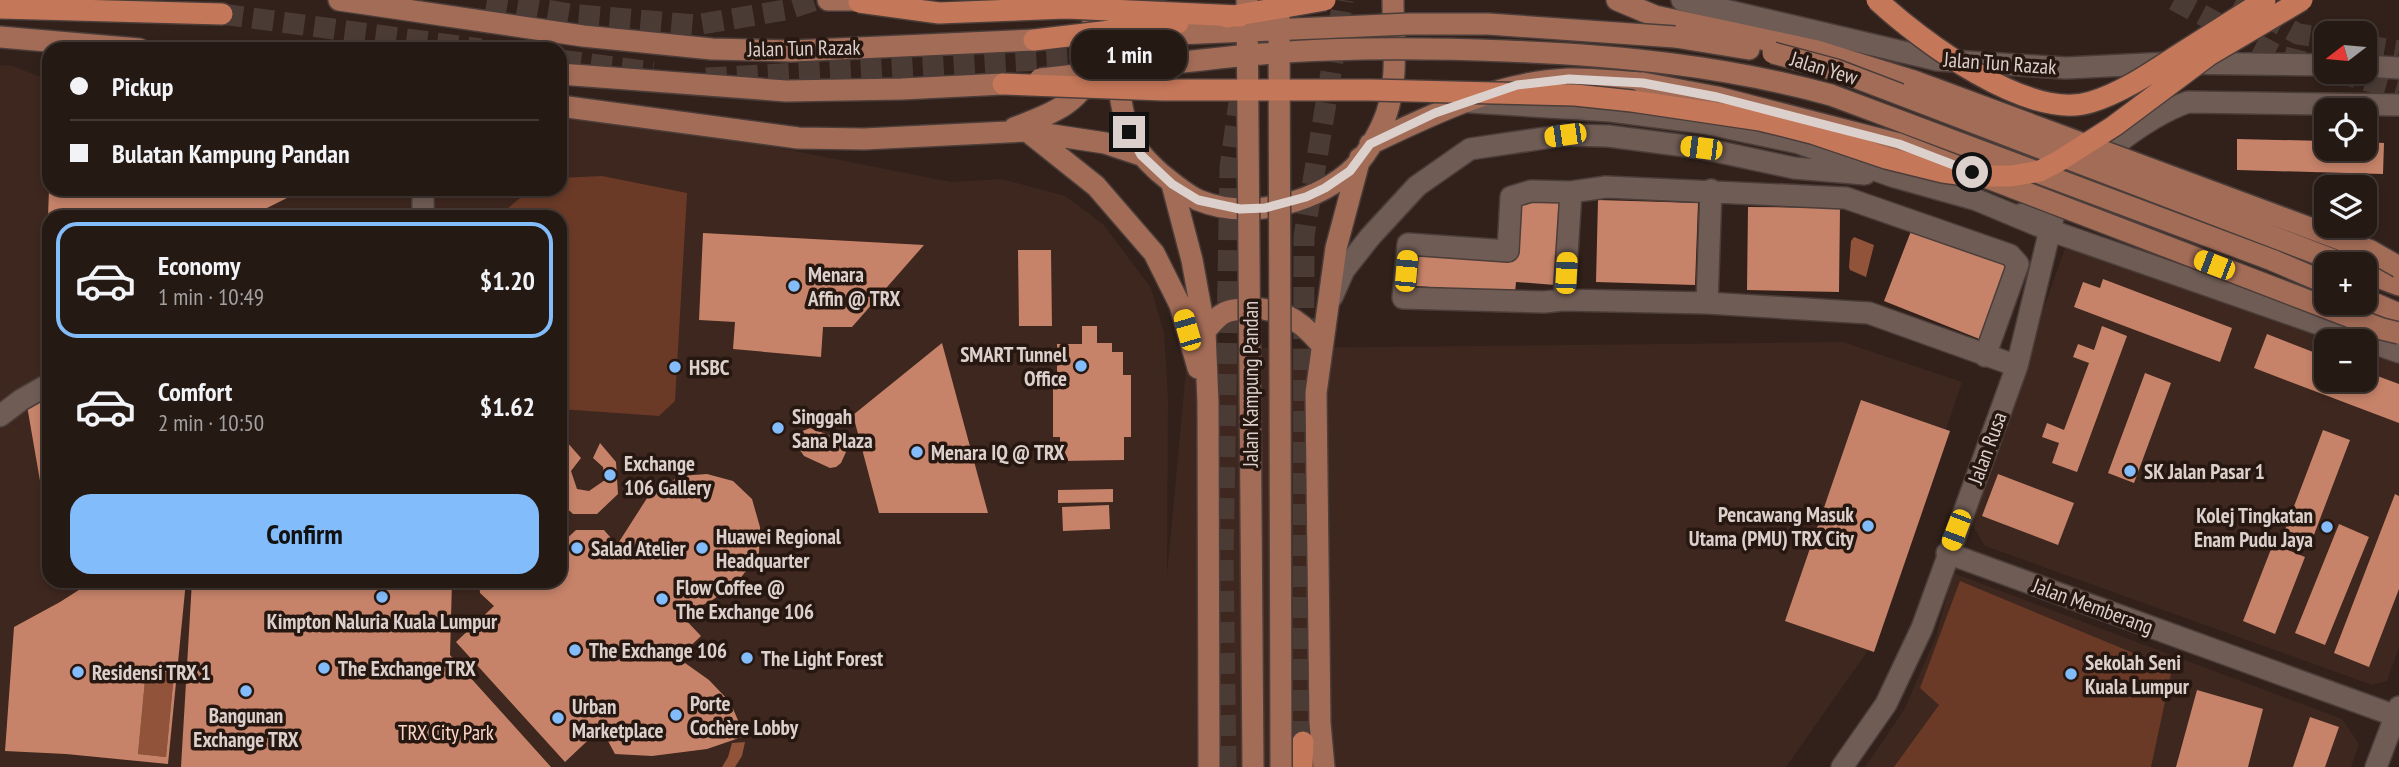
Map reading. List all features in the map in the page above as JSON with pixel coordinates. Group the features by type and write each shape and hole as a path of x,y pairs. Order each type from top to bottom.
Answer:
{"highway":[{"path":"862,1 898,0"},
{"path":"1066,8 1098,0"},
{"path":"1034,40 1243,8 1325,0"},
{"path":"1877,0 1940,51 1988,79 2009,90 2052,104 2074,105 2090,103 2112,94 2151,73 2265,0"},
{"path":"1003,84 1164,90 1371,90 1575,95 1760,120 1812,132 1886,158 1943,172 1973,176 2011,176 2040,171 2059,161 2114,126 2209,55 2302,0"},
{"path":"862,1 939,13 1066,8 1243,8"},
{"path":"0,8 222,14"},
{"path":"1302,767 1303,742"}],"main road":[{"name":"Jalan Tun Razak","path":"339,0 583,36 712,49 792,51 1271,29"},
{"path":"828,0 862,1"},
{"path":"1017,131 1049,115 1077,96 1092,68 1094,11 1087,0"},
{"path":"1130,0 1118,56 1122,107 1129,132 1141,155 1172,184 1206,202 1240,209 1265,208 1306,197 1350,171 1365,151 1385,118 1395,83 1393,0"},
{"name":"Jalan Kampung Pandan","path":"1279,0 1281,767"},
{"path":"1617,0 1655,16 1817,51 1914,81 2369,250 2399,267"},
{"name":"Jalan Kampung Pandan","path":"1243,8 1253,767"},
{"name":"Jalan Yew","path":"1271,29 1488,24 1675,37 1773,53 1836,70 2314,253"},
{"path":"0,37 58,42"},
{"name":"Jalan Yew","path":"1261,54 1437,48 1558,53 1652,60 1768,78 1831,95 2314,278"},
{"name":"Jalan Tun Razak","path":"567,75 786,91 902,89 1003,84 1261,54"},
{"path":"1324,767 1320,723 1316,393 1336,248 1365,151 1435,113 1517,85 1569,79 1643,83 1717,97 1899,144 2382,329 2399,333"},
{"path":"567,107 799,138 930,136 1017,131 1105,144 1141,155"},
{"path":"1017,131 1096,186 1154,253 1180,305 1208,403"},
{"path":"1172,184 1192,260 1205,331 1208,403 1209,767"},
{"path":"2377,277 2399,285"},
{"path":"2377,305 2399,314"},
{"path":"1205,331 1229,310 1254,308 1276,311 1293,318 1321,344"}],"street":[{"name":"Jalan Tun Razak","path":"1682,0 1937,60 2066,68 2168,63 2314,65"},
{"path":"2377,67 2399,68"},
{"path":"1465,101 1611,111 1704,122 1799,143 1895,177 1977,201 2049,230 2399,352"},
{"path":"2015,216 2039,209 2137,130 2176,106 2188,102 2399,105"},
{"path":"1534,106 1565,135"},
{"path":"1327,309 1344,270 1370,237 1417,186 1470,149 1565,135 1608,136 1701,148 1794,168 1895,177"},
{"path":"1985,356 2018,264 2010,255 1846,198 1606,187 1571,192 1531,191 1511,197 1508,251 1408,244 1404,298 1707,303 1868,313 1985,356 2017,366"},
{"path":"1707,303 1711,190"},
{"path":"1564,300 1571,192"},
{"path":"2049,230 2059,193"},
{"name":"Jalan Rusa","path":"1842,767 1886,704 1922,628 2017,366 2049,230"},
{"path":"0,416 42,388"},
{"name":"Jalan Memberang","path":"1947,553 2397,712"},
{"path":"2376,767 2397,712"}],"shaded area":[{"path":"0,65 13,66 42,76 42,196 567,196 567,112 613,115 951,182 1002,179 1065,196 1103,224 1151,288 1164,333 1168,398 1167,575 1188,349 1843,342 1962,382 1874,642 1786,767 0,767"},
{"path":"602,176 687,193 675,401 659,416 567,409 567,210 507,210 524,196 567,196 567,178"},
{"path":"1854,237 1874,245 1866,277 1849,267 1851,241"},
{"name":"SK Jalan Pasar 1","path":"2068,240 2314,331 2314,392 2377,392 2377,355 2399,363 2399,647 2387,681 2372,685 1985,546 1969,519"},
{"name":"Sekolah Seni Kuala Lumpur","path":"1953,573 2342,719 2359,744 2351,767 1865,767 1904,710 1936,637"},
{"name":"Sekolah Seni Kuala Lumpur","path":"1960,581 2172,669 2151,767 1894,767 1939,705 1920,688"},
{"path":"146,670 174,673 166,757 138,754"},
{"path":"745,742 742,756 735,767 722,767 732,743"}],"building":[{"path":"2237,139 2314,141 2314,161 2377,161 2377,143 2384,143 2383,174 2237,170"},
{"path":"49,196 291,196 263,210 48,210"},
{"path":"1522,199 1561,202 1555,285 1516,282 1515,293 1416,286 1419,250 1518,257"},
{"path":"1598,200 1698,203 1695,285 1596,282"},
{"path":"1748,207 1840,208 1839,292 1747,290"},
{"path":"1913,226 2011,266 1982,340 1884,301"},
{"name":"Menara Affin @ TRX","path":"703,233 924,245 852,327 823,327 821,357 733,349 735,322 699,320"},
{"path":"1018,250 1051,250 1052,326 1019,326"},
{"path":"2103,279 2232,328 2220,362 2074,307 2083,282 2100,288"},
{"path":"1082,326 1097,326 1097,343 1112,343 1112,352 1123,352 1123,375 1131,375 1131,437 1124,437 1124,460 1060,461 1060,437 1053,437 1053,374 1057,374 1057,344 1082,344"},
{"path":"2102,326 2127,336 2077,472 2052,463 2059,443 2042,437 2047,423 2064,430 2089,363 2073,357 2078,344 2094,350"},
{"path":"2267,334 2314,352 2314,391 2254,368"},
{"name":"Menara IQ @ TRX","path":"942,343 988,513 879,513 853,415"},
{"path":"2145,373 2171,383 2134,483 2108,473"},
{"path":"2377,376 2399,384 2399,423 2317,392 2377,392"},
{"path":"42,392 42,492 26,400"},
{"name":"Pencawang Masuk Utama (PMU) TRX City","path":"1861,400 1950,431 1874,652 1785,621"},
{"path":"810,428 842,440 846,452 836,467 830,468 804,456 798,447 798,433"},
{"path":"2323,430 2350,440 2312,540 2285,530"},
{"name":"Exchange 106 Gallery","path":"567,442 581,458 571,471 577,489 589,491 605,480 603,467 593,458 600,443 616,462 618,494 597,514 573,514 567,508"},
{"path":"707,474 733,481 752,499 760,527 759,553 737,583 711,601 681,615 701,636 678,658 709,680 730,702 745,736 707,749 652,756 615,754 601,728 565,762 456,642 494,606 480,593 480,588 567,588 567,538 576,530 604,530 617,545 649,495 680,476"},
{"path":"1998,474 2074,503 2058,545 1982,516"},
{"path":"1113,489 1113,502 1058,503 1058,490"},
{"path":"2395,494 2399,496 2399,589 2369,667 2334,653"},
{"path":"1109,505 1110,529 1063,531 1062,507"},
{"path":"2339,524 2369,537 2325,645 2295,633"},
{"path":"2273,544 2305,557 2275,634 2243,621"},
{"name":"Residensi TRX 1","path":"82,588 185,588 168,764 5,751 14,627","holes":["146,670 174,673 166,757 138,754"]},
{"name":"The Exchange TRX","path":"192,588 452,588 450,655 551,767 181,767"},
{"path":"2197,690 2263,709 2248,767 2176,767"},
{"path":"2310,717 2339,727 2325,767 2293,767"}],"tunnel":[{"path":"487,0 569,14 696,25 785,10 816,0"},
{"path":"706,78 1097,57 1166,0"},
{"path":"1303,742 1304,236 1343,0"},
{"path":"2174,0 2277,55 2304,62"},
{"path":"2236,0 2298,34 2314,36"},
{"path":"222,14 429,42"},
{"path":"2377,47 2399,51"},
{"path":"567,61 653,72"},
{"path":"2377,84 2399,90"},
{"path":"1226,767 1223,558 1230,167 1241,88"}],"place":[{"name":"Menara Affin @ TRX","path":"794,286"},
{"name":"SMART Tunnel Office","path":"1081,366"},
{"name":"HSBC","path":"675,367"},
{"name":"Singgah Sana Plaza","path":"778,428"},
{"name":"Menara IQ @ TRX","path":"917,452"},
{"name":"SK Jalan Pasar 1","path":"2130,471"},
{"name":"Exchange 106 Gallery","path":"610,475"},
{"name":"Pencawang Masuk Utama (PMU) TRX City","path":"1868,526"},
{"name":"Kolej Tingkatan Enam Pudu Jaya","path":"2327,527"},
{"name":"Salad Atelier","path":"577,548"},
{"name":"Huawei Regional Headquarter","path":"702,548"},
{"name":"Kimpton Naluria Kuala Lumpur","path":"382,597"},
{"name":"Flow Coffee @ The Exchange 106","path":"662,599"},
{"name":"The Exchange 106","path":"575,650"},
{"name":"The Light Forest","path":"747,658"},
{"name":"The Exchange TRX","path":"324,668"},
{"name":"Residensi TRX 1","path":"78,672"},
{"name":"Sekolah Seni Kuala Lumpur","path":"2071,674"},
{"name":"Bangunan Exchange TRX","path":"246,691"},
{"name":"Porte Cochère Lobby","path":"676,715"},
{"name":"Urban Marketplace","path":"558,718"}],"route":[{"path":"1129,132 1141,155 1172,184 1198,200 1240,209 1265,208 1306,197 1325,188 1350,171 1370,144 1435,113 1517,85 1569,79 1643,83 1717,97 1899,144 1972,172"}],"park label":[{"name":"TRX City Park","path":"446,732"}]}
